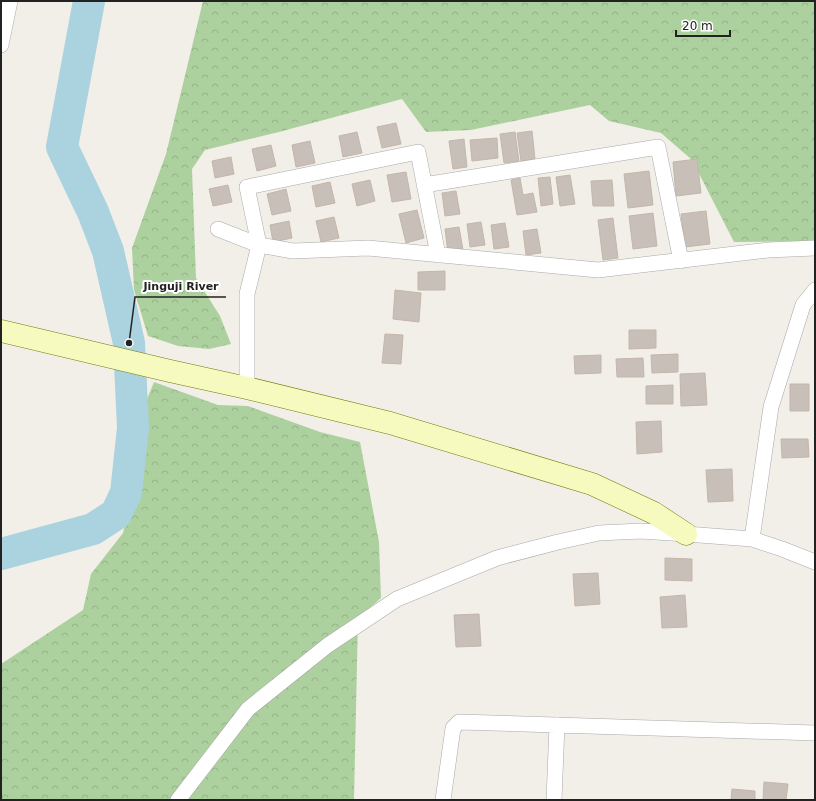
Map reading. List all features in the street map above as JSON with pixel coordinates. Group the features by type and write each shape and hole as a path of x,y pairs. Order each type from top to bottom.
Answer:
{"street":[{"path":"1,45 10,1"},
{"path":"424,185 658,147 681,261"},
{"path":"247,388 247,294 259,245 247,187 418,152 438,255"},
{"path":"218,229 259,245 292,251 368,248 598,270 768,250 815,248"},
{"path":"752,539 771,407 803,305 815,290"},
{"path":"2,331 390,423 592,484 654,513 686,534"},
{"path":"178,800 248,709 328,645 397,599 497,558 599,533 641,531 752,539 815,562"},
{"path":"443,800 453,728 458,722 815,733"},
{"path":"554,800 557,725"}],"green space":[{"path":"203,1 815,1 815,241 734,242 692,160 661,133 609,121 590,105 471,130 426,132 402,99 205,150 192,169 196,278 220,316 231,344 209,349 178,346 148,336 134,290 132,248 166,154"},
{"path":"154,382 218,405 248,406 320,432 360,442 379,542 381,598 358,618 354,800 1,800 1,664 83,610 91,574 123,533 136,479 132,436"}],"building":[{"path":"396,123 401,144 382,148 377,127"},
{"path":"532,131 535,159 521,161 517,133"},
{"path":"357,132 362,153 343,157 339,136"},
{"path":"515,132 519,161 504,163 500,134"},
{"path":"497,138 498,158 472,161 470,140"},
{"path":"464,139 467,167 453,169 449,141"},
{"path":"310,141 315,163 296,167 292,145"},
{"path":"271,145 276,166 257,171 252,149"},
{"path":"231,157 234,174 215,178 212,161"},
{"path":"697,159 701,193 676,196 673,162"},
{"path":"649,171 653,205 628,208 624,174"},
{"path":"406,172 411,199 392,202 387,175"},
{"path":"570,175 575,204 560,206 556,177"},
{"path":"550,177 553,204 541,206 538,178"},
{"path":"520,178 523,195 533,193 537,212 517,215 511,180"},
{"path":"370,180 375,201 357,206 352,184"},
{"path":"612,180 614,206 593,206 591,181"},
{"path":"330,182 335,203 316,207 312,186"},
{"path":"228,185 232,202 213,206 209,189"},
{"path":"286,189 291,211 272,215 267,194"},
{"path":"456,191 460,214 445,216 442,193"},
{"path":"417,210 424,238 406,243 399,214"},
{"path":"706,211 710,244 685,247 681,214"},
{"path":"653,213 657,246 633,249 629,216"},
{"path":"334,217 339,238 321,242 316,221"},
{"path":"613,218 618,258 603,260 598,220"},
{"path":"289,221 292,238 273,242 270,225"},
{"path":"481,222 485,245 470,247 467,224"},
{"path":"505,223 509,247 494,249 491,225"},
{"path":"459,227 463,250 448,253 445,229"},
{"path":"537,229 541,253 526,255 523,231"},
{"path":"445,271 445,290 418,290 418,272"},
{"path":"395,290 421,293 419,322 393,319"},
{"path":"629,330 656,330 656,348 629,349"},
{"path":"385,334 403,335 401,364 382,363"},
{"path":"678,354 678,372 652,373 651,355"},
{"path":"601,355 601,373 575,374 574,356"},
{"path":"643,358 644,377 617,377 616,359"},
{"path":"705,373 707,405 681,406 680,374"},
{"path":"790,384 809,384 809,411 790,411"},
{"path":"673,385 673,404 646,404 646,386"},
{"path":"661,421 662,452 637,454 636,422"},
{"path":"781,439 808,439 809,457 782,458"},
{"path":"732,469 733,501 708,502 706,470"},
{"path":"665,558 692,559 692,581 665,580"},
{"path":"598,573 600,604 575,606 573,574"},
{"path":"685,595 687,627 662,628 660,597"},
{"path":"479,614 481,646 456,647 454,615"},
{"path":"764,782 788,784 786,800 763,800"},
{"path":"732,789 755,791 755,800 731,800"}],"waterway":[{"path":"1,554 93,529 116,514 126,493 133,428 129,343 108,251 93,212 62,147 89,1"}],"place":[{"name":"Jinguji River","path":"129,343"}]}
